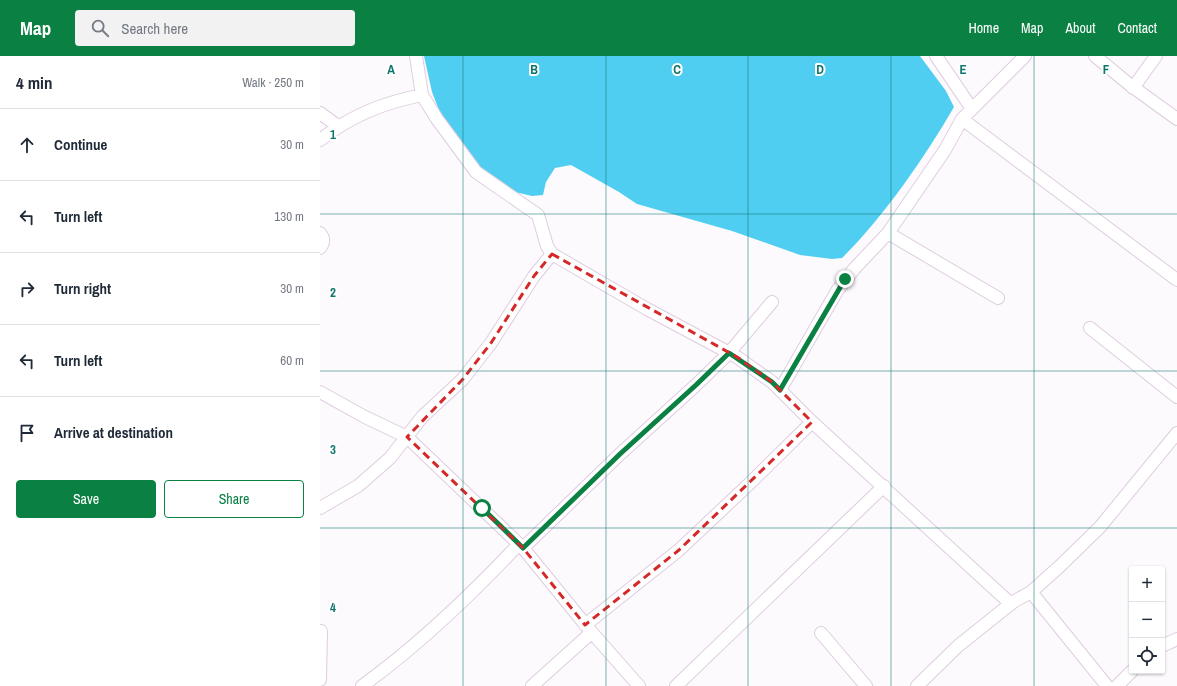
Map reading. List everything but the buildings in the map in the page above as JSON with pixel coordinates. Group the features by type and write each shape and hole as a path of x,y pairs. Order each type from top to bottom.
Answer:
{"street":[{"path":"416,56 422,95 437,119 476,172 538,215 547,246 552,254 647,309 729,353 772,382 812,422 884,486 1011,604"},
{"path":"936,56 972,109"},
{"path":"780,390 837,291 888,233 945,150 962,119 1024,56"},
{"path":"1095,56 1133,88 1177,119"},
{"path":"1133,88 1156,56"},
{"path":"320,140 338,126 355,116 396,100 422,95"},
{"path":"320,113 338,126"},
{"path":"962,119 1177,280"},
{"path":"320,233 323,236 323,242 320,248"},
{"path":"888,233 998,298"},
{"path":"320,508 358,486 390,458 422,417 463,379 491,344 534,276 552,254"},
{"path":"362,686 385,669 450,612 696,385 729,353 772,302"},
{"path":"1090,328 1177,397"},
{"path":"320,392 365,417 407,437 521,546 588,629 639,686"},
{"path":"532,686 588,629 679,550 812,422"},
{"path":"917,686 958,646 1011,604 1031,592 1100,527 1177,433"},
{"path":"676,686 884,486"},
{"path":"1031,592 1107,686"},
{"path":"320,680 321,631"},
{"path":"821,633 866,686"},
{"path":"1165,645 1177,640"},
{"path":"1117,686 1129,674"}],"highlighted area":[{"path":"552,254 737,357 772,382 812,422 679,550 585,625 523,548 407,437 463,379 491,343 534,276"}],"water":[{"path":"424,56 920,56 946,91 954,107 917,166 873,225 842,258 832,259 800,255 732,231 637,204 571,165 555,168 546,182 543,195 532,196 515,192 482,171 444,123 432,92"}],"route":[{"path":"482,508 523,548 620,454 729,353 772,382 780,390 845,279"}]}
